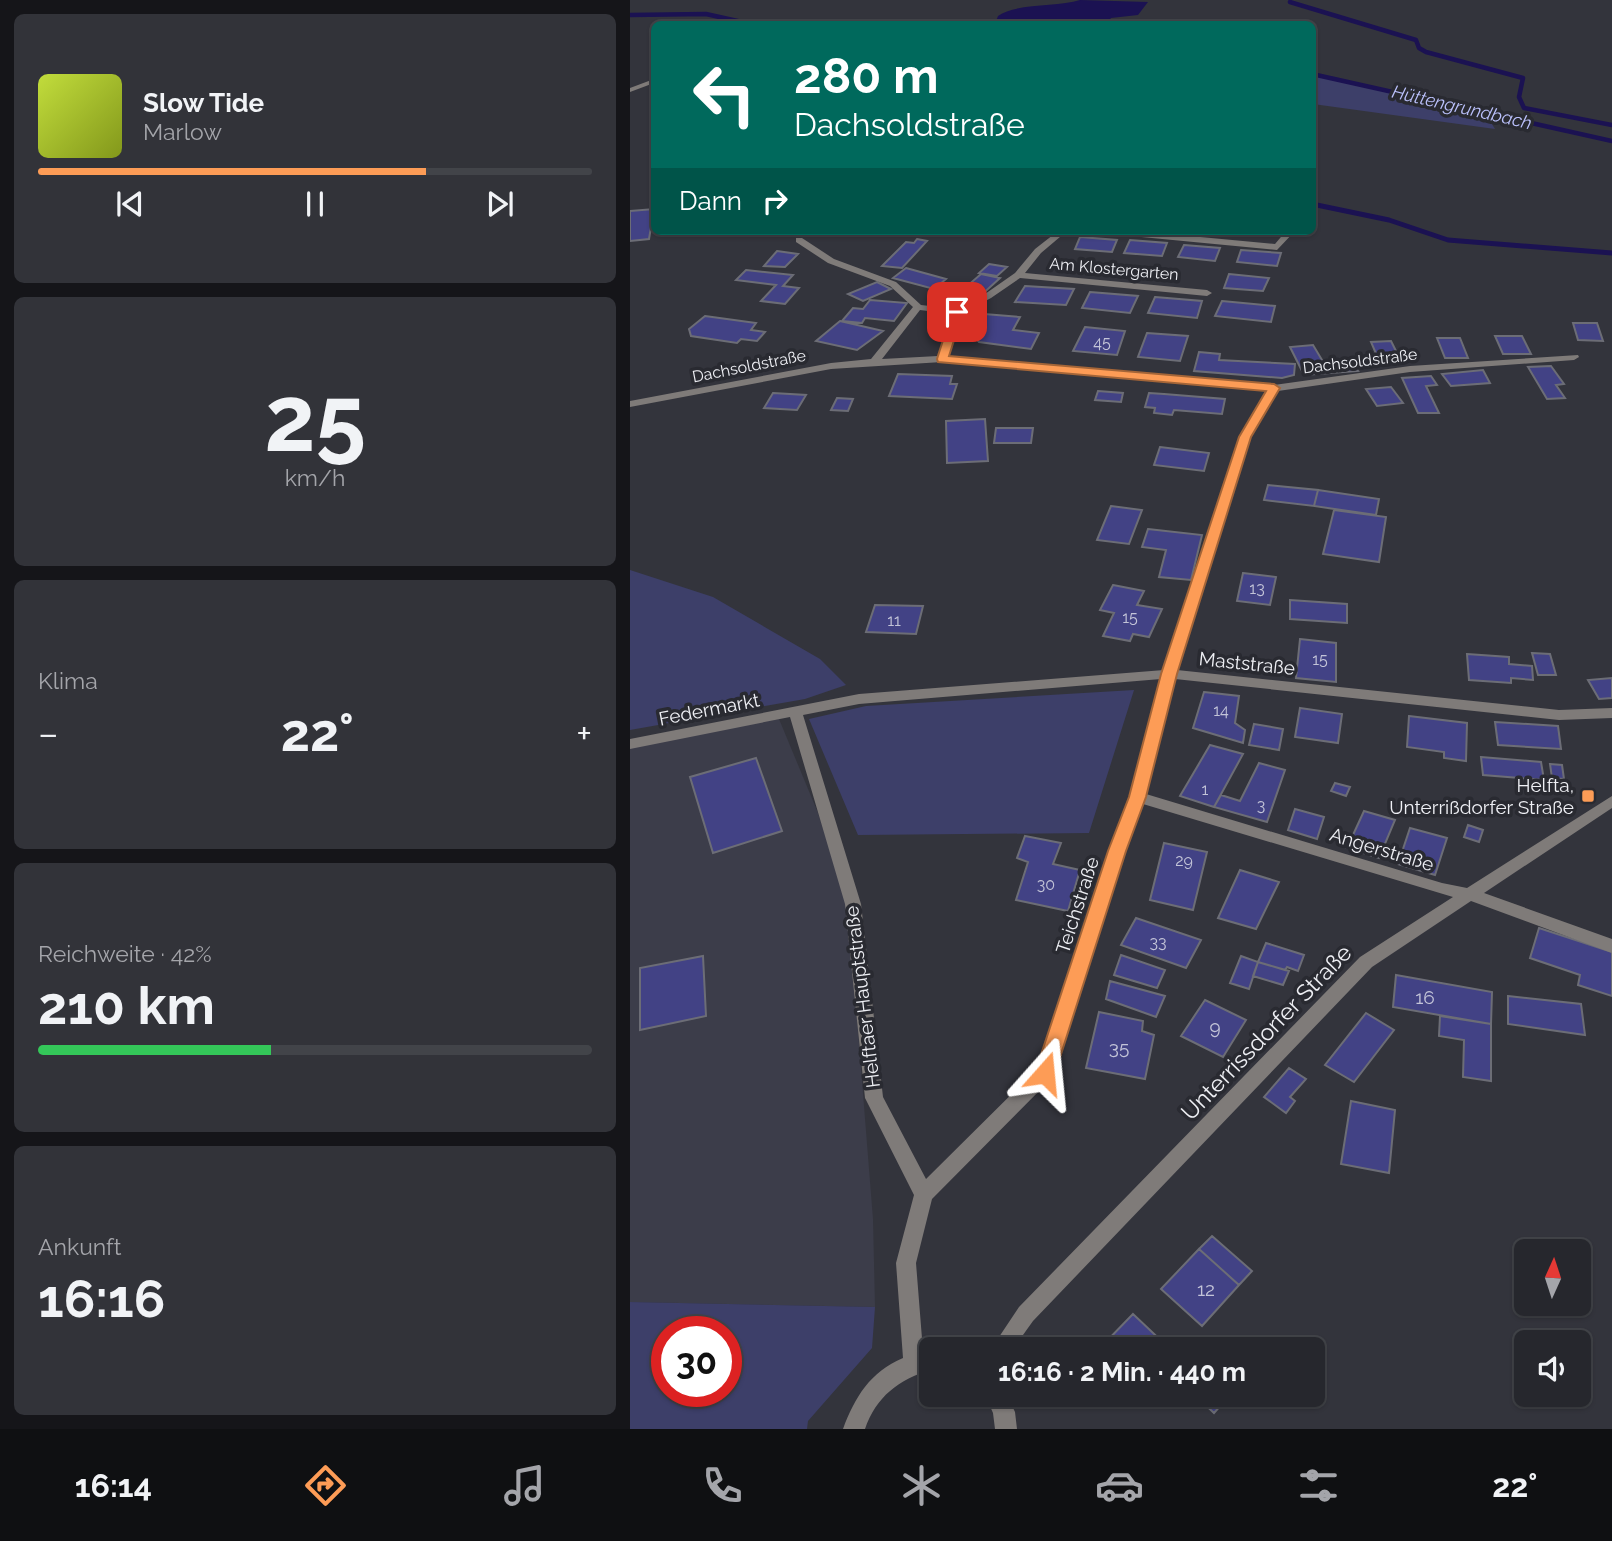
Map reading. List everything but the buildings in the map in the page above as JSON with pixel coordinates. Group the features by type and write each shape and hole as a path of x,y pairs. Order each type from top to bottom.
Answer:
{"street":[{"path":"630,90 651,82"},
{"name":"Am Klostergarten","path":"957,312 988,296 1018,275 1038,251 1058,235"},
{"name":"Am Klostergarten","path":"1152,235 1277,247 1288,235"},
{"path":"799,240 831,261 893,284 918,307 957,312 942,359"},
{"name":"Am Klostergarten","path":"1018,275 1207,293"},
{"path":"874,362 918,307"},
{"name":"Dachsoldstraße","path":"630,404 831,366 874,362 942,359 1274,388 1410,369 1574,357"},
{"name":"Teichstraße","path":"924,1194 1045,1073 1117,851 1138,797 1169,674 1245,437 1274,388"},
{"name":"Maststraße","path":"796,713 859,699 1169,674 1559,715 1612,713"},
{"name":"Federmarkt","path":"630,744 796,713"},
{"name":"Helftaer Hauptstraße","path":"796,713 853,904 874,1098 924,1194"},
{"name":"Angerstraße","path":"1138,797 1442,889 1468,894 1612,946"},
{"name":"Unterrissdorfer Straße","path":"1009,1337 1026,1314 1366,962 1612,801"},
{"path":"919,1338 906,1263 924,1194"},
{"path":"853,1429 859,1411 873,1390 892,1373 919,1363"},
{"path":"1002,1407 1006,1429"}],"shaded area":[{"path":"1071,2 1148,2 1138,15 1111,18 1109,21 996,21 998,16 1015,9"},
{"path":"1316,76 1484,111 1495,129 1316,104"},
{"path":"630,570 713,597 820,659 846,685 805,699 630,730"},
{"path":"1134,690 1089,833 858,835 809,719 866,706"},
{"path":"779,719 818,813 848,905 873,1219 875,1307 630,1302 630,745"},
{"path":"630,1302 875,1307 872,1348 808,1421 807,1429 630,1429"}],"waterway":[{"path":"1290,2 1416,40 1419,48 1426,52 1523,78 1519,97 1524,108 1612,125"},
{"name":"Hüttengrundbach","path":"630,15 706,14 738,21"},
{"name":"Hüttengrundbach","path":"1316,75 1612,141"},
{"path":"1316,205 1389,220 1448,240 1612,253"}],"place":[{"name":"Helfta, Unterrißdorfer Straße","path":"1588,796"}],"route":[{"path":"957,312 942,359 1274,388 1245,437 1169,674 1138,797 1117,851 1045,1073"}]}
